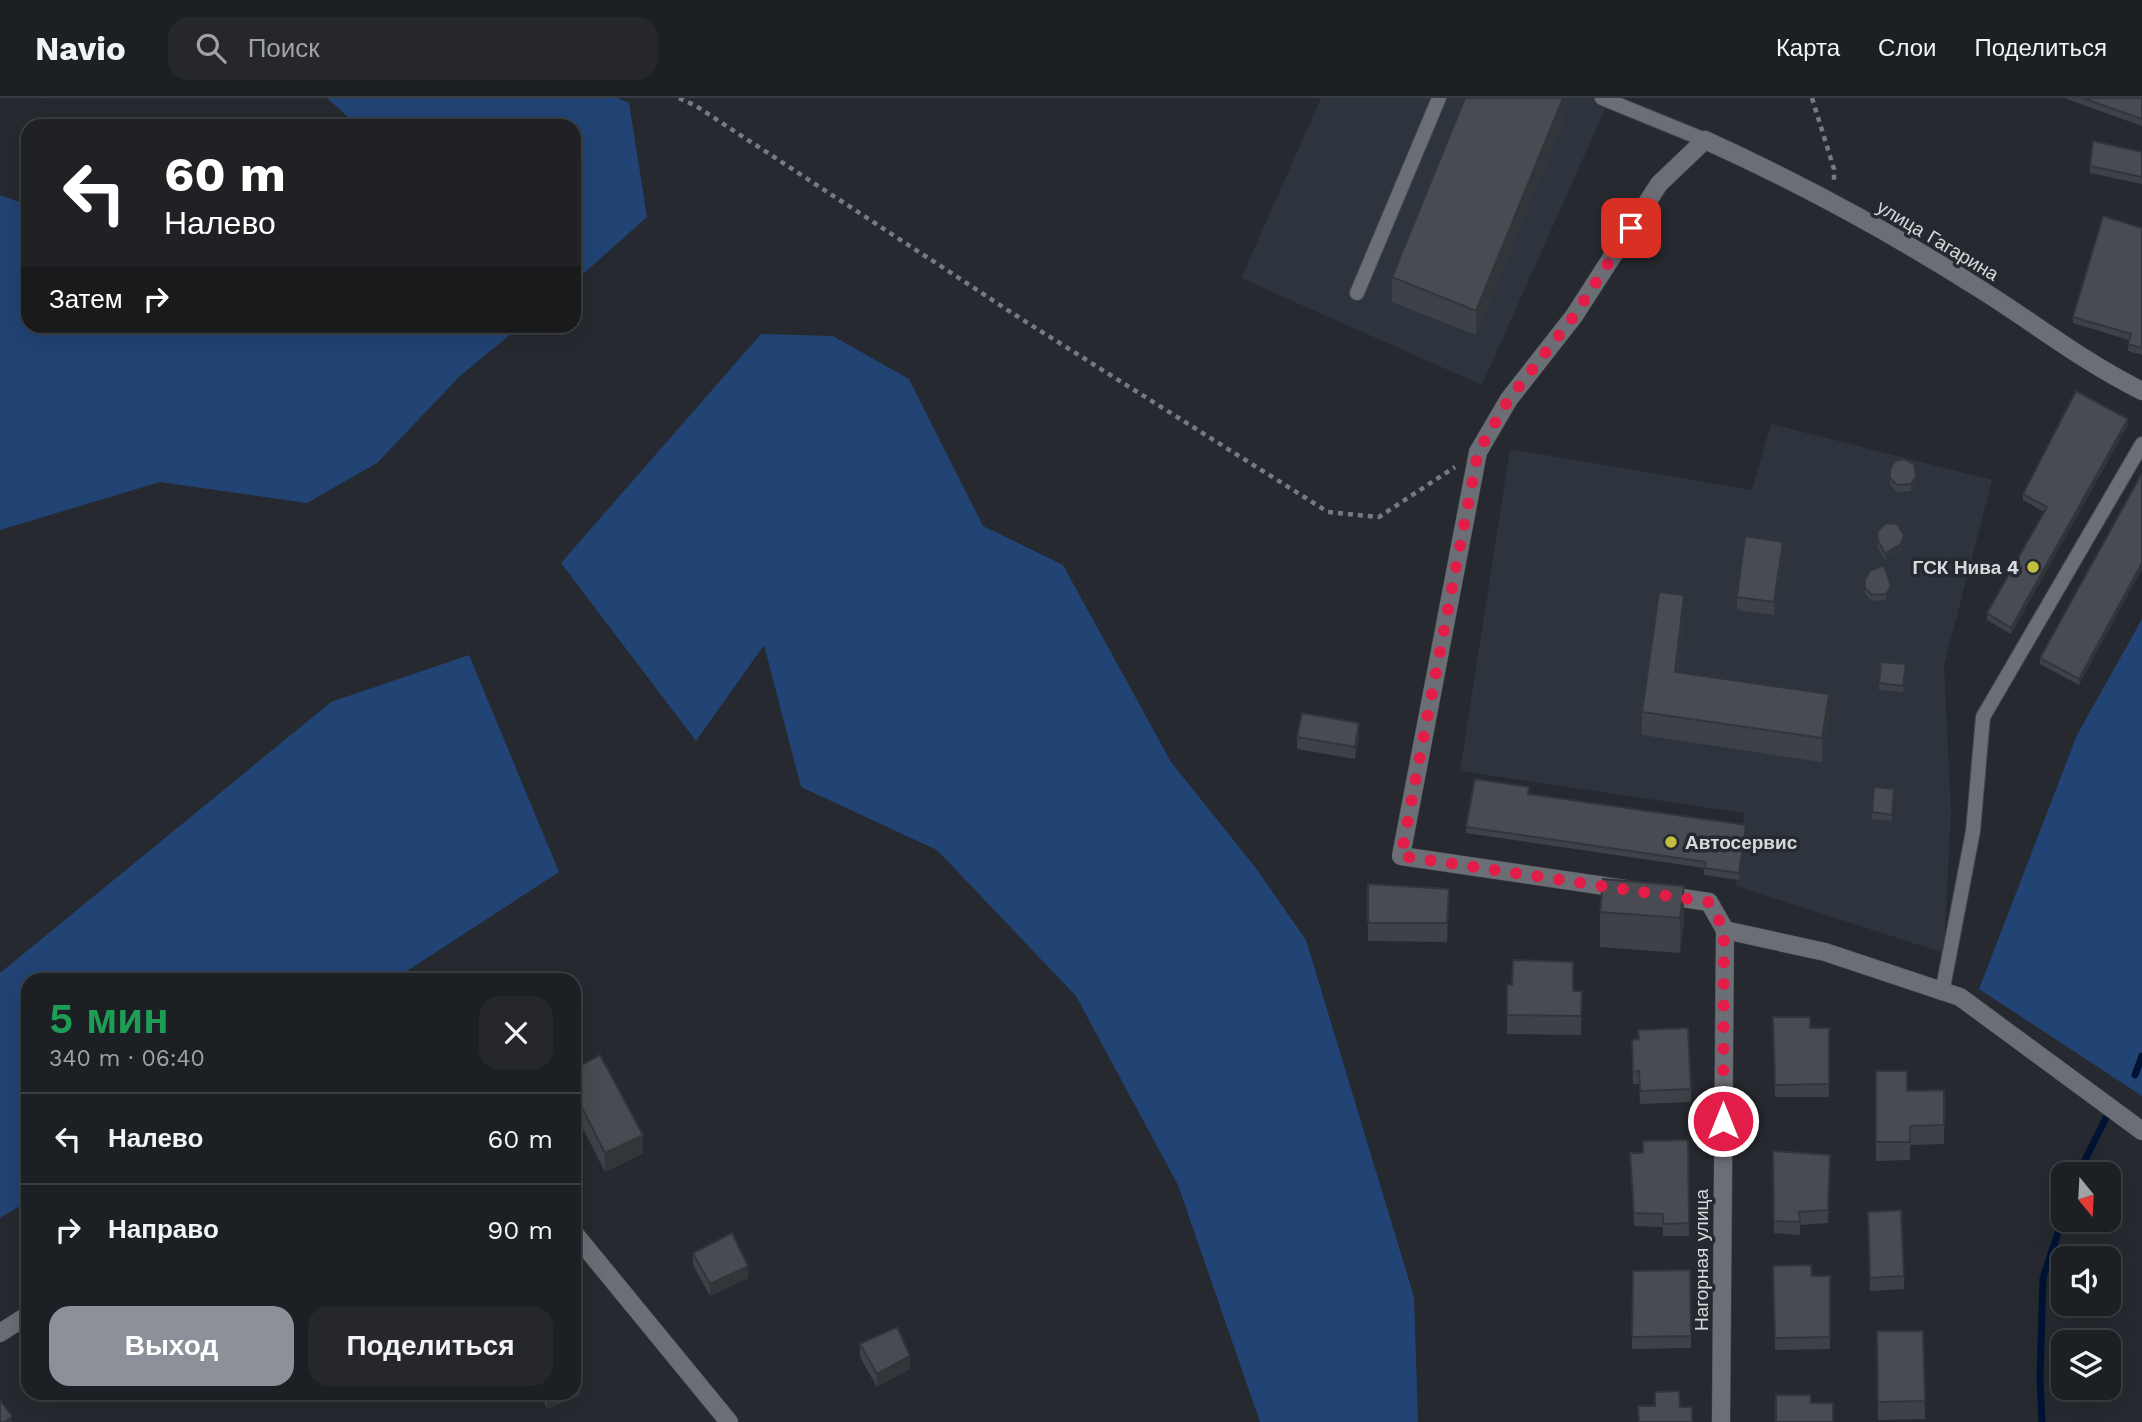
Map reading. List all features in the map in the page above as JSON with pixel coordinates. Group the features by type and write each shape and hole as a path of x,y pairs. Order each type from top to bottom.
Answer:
{"street":[{"path":"1705,140 1659,184 1574,316 1509,399 1478,452 1401,856 1709,902 1724,930 1825,952 1960,997 2142,1131"},
{"name":"улица Гагарина","path":"1705,140 1797,182 1834,203 1981,289 2093,366 2142,391"},
{"name":"Нагорная улица","path":"1721,1422 1724,930"},
{"path":"581,1241 651,1323 729,1422"},
{"path":"0,1333 21,1320"}],"lane":[{"path":"1357,293 1439,98"},
{"path":"1602,98 1705,140"},
{"path":"1942,993 1973,831 1983,718 2142,444"}],"path":[{"path":"678,98 695,106 1023,320 1328,512 1379,517 1478,452"},
{"path":"1812,98 1834,169 1834,203"}],"shaded area":[{"path":"327,98 617,98 629,103 647,217 581,276 581,119 350,119"},
{"path":"1321,98 1610,98 1482,385 1241,278"},
{"path":"0,195 21,202 21,333 512,333 460,376 377,463 307,503 160,482 0,530"},
{"path":"761,334 833,336 909,379 983,526 1063,565 1171,762 1255,867 1306,940 1414,1297 1418,1422 1260,1422 1178,1185 1076,996 937,850 801,787 764,645 696,741 561,563"},
{"path":"1771,424 1992,480 1944,666 1951,810 1944,953 1736,886 1744,813 1460,771 1510,449 1752,490"},
{"path":"2142,619 2142,1096 1979,989 2077,735"},
{"path":"469,655 559,872 404,973 21,973 21,1205 0,1218 0,973 331,702"}],"building":[{"path":"1465,98 1563,98 1476,311 1392,277"},
{"path":"2083,98 2142,98 2142,119"},
{"path":"2093,141 2142,152 2142,177 2090,166"},
{"path":"2103,216 2142,228 2142,348 2128,344 2131,334 2073,317"},
{"name":"ГСК Нива 4","path":"2076,391 2128,419 2011,628 1987,613 2047,507 2023,494"},
{"path":"1904,459 1914,464 1916,476 1911,484 1897,485 1890,478 1890,469 1895,461"},
{"path":"2142,473 2142,563 2079,679 2040,658"},
{"path":"1886,523 1897,524 1904,535 1901,544 1885,553 1878,541 1877,532"},
{"path":"1745,536 1783,542 1774,602 1737,597"},
{"path":"1884,565 1891,586 1886,594 1872,595 1865,588 1865,579 1870,571"},
{"path":"1659,592 1684,595 1675,672 1829,694 1822,738 1642,712"},
{"path":"1881,662 1906,664 1903,686 1879,683"},
{"path":"1302,713 1359,723 1355,747 1297,737"},
{"path":"1475,779 1529,787 1528,794 1746,825 1739,873 1704,868 1706,862 1466,827"},
{"path":"1874,787 1894,789 1892,815 1872,812"},
{"path":"1603,879 1684,886 1680,918 1600,912"},
{"path":"1368,884 1449,889 1447,923 1368,923"},
{"path":"1513,960 1573,962 1573,991 1582,991 1581,1016 1507,1015 1507,985 1512,985"},
{"path":"1773,1017 1810,1017 1810,1028 1829,1028 1829,1084 1775,1085"},
{"path":"1688,1028 1691,1089 1640,1091 1639,1071 1633,1072 1632,1040 1639,1039 1638,1030"},
{"path":"600,1055 643,1135 605,1153 581,1106 581,1065"},
{"path":"1876,1071 1907,1071 1907,1091 1944,1090 1944,1125 1910,1126 1910,1142 1876,1142"},
{"path":"1688,1140 1689,1223 1663,1224 1663,1214 1634,1213 1630,1153 1643,1153 1643,1141"},
{"path":"1773,1151 1830,1155 1828,1210 1799,1212 1800,1222 1774,1221"},
{"path":"1901,1210 1904,1276 1870,1278 1868,1212"},
{"path":"732,1233 748,1266 710,1284 693,1253"},
{"path":"1811,1265 1812,1276 1830,1276 1830,1337 1775,1338 1773,1266"},
{"path":"1690,1270 1691,1336 1632,1337 1633,1271"},
{"path":"897,1327 910,1356 877,1374 860,1344"},
{"path":"1877,1331 1923,1331 1925,1401 1878,1402"},
{"path":"1679,1391 1680,1407 1692,1407 1692,1422 1639,1422 1638,1406 1655,1406 1655,1392"},
{"path":"1776,1395 1810,1395 1811,1403 1833,1403 1833,1422 1776,1422"},
{"path":"0,1400 12,1416 5,1422 0,1422"}],"waterway":[{"path":"2135,1075 2142,1056"},
{"path":"2084,1162 2107,1116"},
{"path":"2042,1422 2040,1378 2043,1278 2058,1232"}],"place":[{"name":"ГСК Нива 4","path":"2033,567"},
{"name":"Автосервис","path":"1671,842"}],"route":[{"path":"1631,228 1574,316 1509,399 1478,452 1401,856 1709,902 1724,930 1723,1121"}]}
